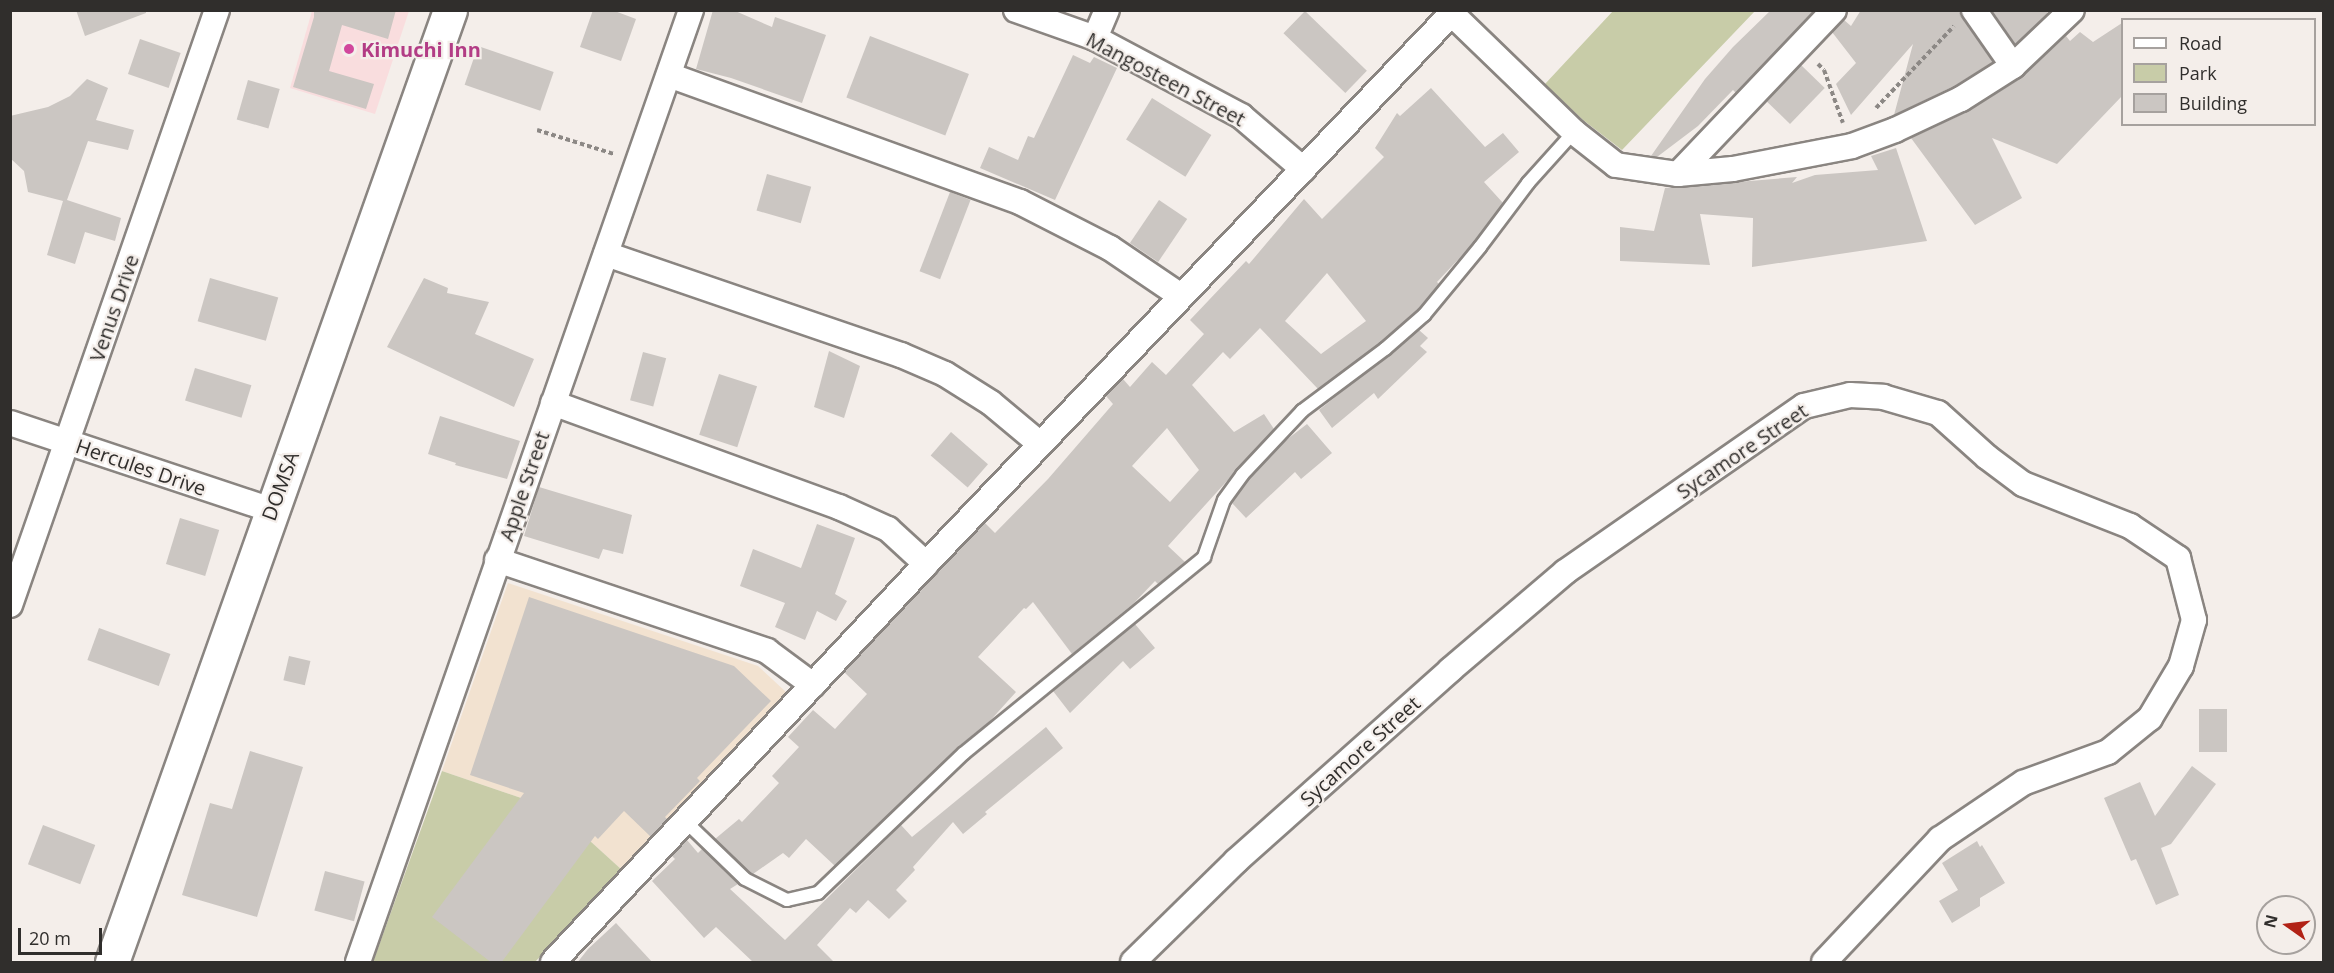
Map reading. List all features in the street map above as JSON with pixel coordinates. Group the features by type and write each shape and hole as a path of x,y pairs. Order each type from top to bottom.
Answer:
{"main road":[{"name":"DOMSA","path":"112,963 450,10"}],"street":[{"name":"Venus Drive","path":"12,598 217,10"},
{"name":"Apple Street","path":"358,963 691,10"},
{"name":"Mangosteen Street","path":"1016,10 1095,38 1241,116 1304,169"},
{"path":"1095,38 1107,10"},
{"path":"1678,174 1834,10"},
{"path":"553,963 926,564 1304,169 1445,15 1574,132 1616,165 1678,174 1733,169 1852,146 1895,130 1961,99 2013,66 2072,10"},
{"path":"1967,15 2013,66"},
{"path":"669,75 1020,202 1110,248 1181,296"},
{"path":"606,254 901,355 945,374 991,403 1040,444"},
{"name":"Sycamore Street","path":"1134,963 1236,861 1450,670 1566,572 1804,406 1850,395 1883,397 1938,413 1987,457 2023,484 2130,526 2178,558 2194,620 2181,666 2150,718 2108,752 2023,783 1940,839 1824,963"},
{"path":"553,404 839,507 888,529 926,564"},
{"name":"Hercules Drive","path":"10,423 271,510"},
{"path":"497,560 767,651 813,685"}],"lane":[{"path":"685,821 745,879 787,900 818,893 990,730 1204,557 1224,500 1242,475 1302,411 1385,349 1424,315 1480,247 1528,183 1574,132"}],"path":[{"path":"1852,146 1861,125 1967,15"},
{"path":"1801,45 1824,70 1852,146"},
{"path":"537,130 639,162"}],"shaded area":[{"name":"Kimuchi Inn","path":"312,11 409,11 375,114 290,88"},
{"path":"508,583 758,666 786,692 622,870 556,810 442,771"}],"green space":[{"path":"1613,11 1755,11 1622,150 1583,120 1545,84"},
{"path":"442,771 556,810 622,870 535,962 373,962"}],"building":[{"path":"76,10 146,10 146,13 85,36"},
{"path":"314,10 396,10 388,39 342,25 329,71 374,84 366,109 293,87 314,17"},
{"path":"593,10 612,10 636,19 621,61 580,47"},
{"path":"713,10 733,10 772,27 775,17 826,35 802,103 731,78 696,69"},
{"path":"1771,10 1814,10 1736,93 1733,90 1698,126 1657,157 1651,156 1705,79 1733,47"},
{"path":"1861,10 1960,10 1993,62 1954,86 1894,115 1913,44 1851,115 1836,84 1856,63 1832,32 1844,20 1851,26"},
{"path":"1992,10 2045,10 2048,13 2015,44"},
{"path":"1305,11 1367,71 1345,93 1283,33"},
{"path":"2121,24 2121,97 2057,164 1992,138 2022,198 1975,225 1911,138 1967,112 2021,78 2066,36 2070,41 2080,32 2093,42"},
{"path":"870,36 969,74 945,136 846,98"},
{"path":"140,39 181,53 169,88 128,74"},
{"path":"478,46 554,72 540,111 465,85"},
{"path":"1073,55 1090,63 1094,57 1117,68 1055,200 980,168 989,147 1018,160 1028,136 1034,138"},
{"path":"1801,65 1825,88 1790,124 1766,101"},
{"path":"87,79 108,88 96,120 134,130 128,150 88,141 67,200 121,218 115,241 85,232 75,264 47,255 63,201 28,192 24,171 10,158 10,116 48,107 70,96"},
{"path":"248,80 280,89 268,129 237,119"},
{"path":"1431,88 1485,147 1503,133 1519,152 1484,182 1503,203 1469,248 1437,282 1439,284 1418,309 1380,343 1318,389 1260,328 1230,359 1223,352 1192,385 1234,432 1264,414 1274,429 1168,546 1185,562 1158,584 1155,581 1134,603 1072,654 1033,602 1026,609 1024,608 978,657 1016,692 988,723 958,747 835,866 806,839 789,858 783,853 753,874 750,872 715,839 739,819 742,822 779,783 772,776 799,747 788,737 813,710 835,729 867,694 844,672 985,523 995,533 1048,479 1113,404 1106,396 1123,379 1130,387 1152,362 1166,375 1204,334 1190,320 1246,261 1249,264 1304,199 1322,219 1384,157 1375,148 1397,113 1400,116","holes":["1327,273 1366,321 1321,354 1285,321","1167,428 1199,470 1170,502 1132,466"]},
{"path":"1152,98 1211,135 1185,177 1126,140"},
{"path":"1896,148 1927,241 1752,267 1753,218 1700,214 1710,265 1620,261 1620,227 1654,231 1665,188 1797,177 1792,183 1815,175 1878,170 1871,156"},
{"path":"767,174 811,187 801,223 757,211"},
{"path":"950,192 971,200 940,279 920,271"},
{"path":"1159,200 1187,219 1158,262 1130,243"},
{"path":"210,278 278,298 266,341 198,321"},
{"path":"424,278 448,288 447,293 489,302 475,334 534,359 514,407 387,347"},
{"path":"1419,330 1428,338 1420,346 1427,352 1378,399 1374,393 1332,428 1319,410"},
{"path":"829,351 860,366 844,418 814,407"},
{"path":"643,352 666,358 653,407 630,400"},
{"path":"195,368 251,385 241,418 185,401"},
{"path":"719,374 757,386 737,447 699,435"},
{"path":"440,416 520,441 507,479 455,465 456,463 428,454"},
{"path":"1307,424 1332,453 1301,479 1295,472 1246,518 1232,503 1248,480 1285,441"},
{"path":"951,432 988,464 968,488 931,455"},
{"path":"539,487 632,515 623,554 603,549 599,559 524,536"},
{"path":"180,518 219,530 205,576 166,564"},
{"path":"817,524 855,538 835,594 847,601 836,621 817,611 805,640 775,627 785,603 740,586 753,549 801,568"},
{"path":"529,597 734,666 771,701 697,778 700,781 665,817 667,819 651,837 624,811 598,839 595,836 501,963 492,963 432,917 524,793 470,775"},
{"path":"1135,624 1155,648 1130,669 1123,661 1070,713 1053,691"},
{"path":"99,628 170,654 159,686 87,660"},
{"path":"289,656 310,661 305,685 283,680"},
{"path":"2199,709 2227,709 2227,752 2199,752"},
{"path":"1046,727 1063,748 985,812 987,814 963,834 953,822 896,890 907,901 889,919 868,900 856,913 850,908 817,945 835,963 754,963 716,927 704,938 652,881 675,859 672,856 687,840 698,853 702,849 738,884 730,889 785,940 901,825 912,837"},
{"path":"250,751 303,767 257,917 182,895 210,803 232,809"},
{"path":"2192,766 2216,784 2171,844 2161,848 2179,895 2156,905 2136,859 2131,861 2104,798 2140,782 2155,816"},
{"path":"43,825 95,845 80,884 28,864"},
{"path":"1977,841 1980,847 1982,845 2005,883 1980,898 1980,906 1952,923 1939,901 1958,890 1942,863"},
{"path":"325,871 365,882 354,921 314,911"},
{"path":"616,923 653,963 577,963 588,949"}],"place":[{"name":"Kimuchi Inn","path":"349,49"}]}
